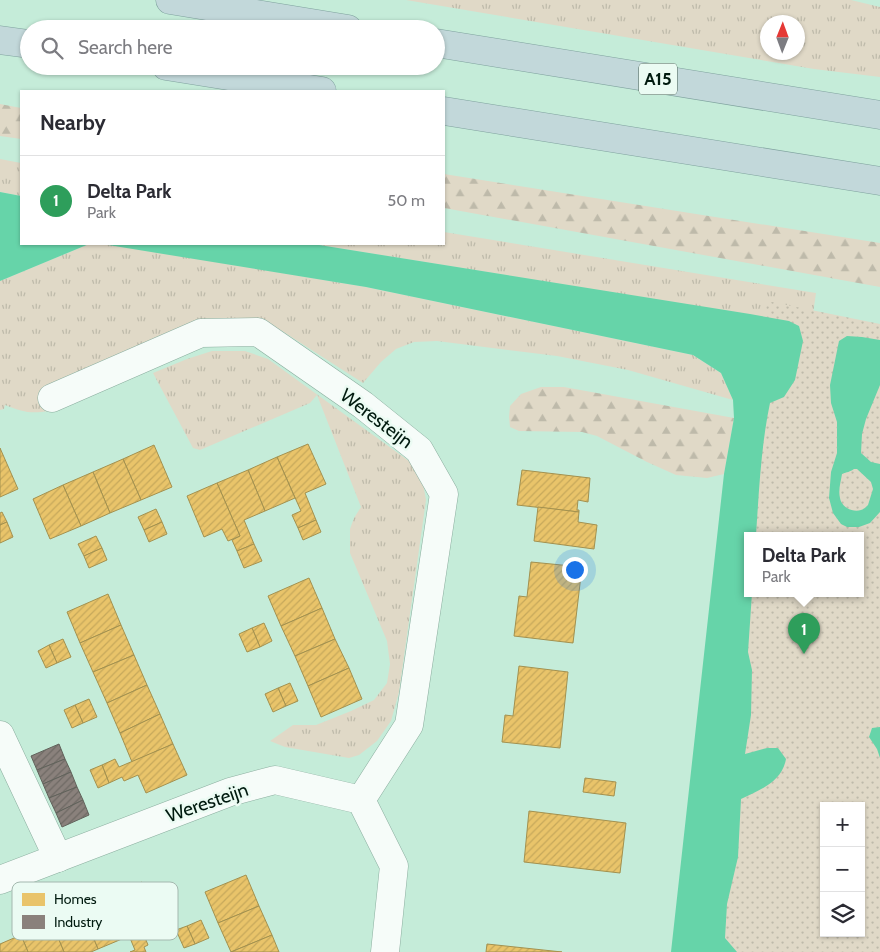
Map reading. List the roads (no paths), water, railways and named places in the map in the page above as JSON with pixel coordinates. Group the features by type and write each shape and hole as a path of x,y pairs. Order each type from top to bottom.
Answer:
{"highway":[{"path":"170,0 293,20"},
{"path":"0,40 20,43"},
{"name":"A15","path":"445,44 880,115"},
{"path":"222,75 316,90"},
{"path":"445,111 880,181"}],"street":[{"name":"Weresteijn","path":"0,880 230,792 275,780 361,800 409,725 444,494 419,450 362,405 258,332 201,333 52,398"},
{"path":"0,735 58,858"},
{"path":"361,800 394,866 385,952"}],"place":[{"name":"Delta Park","path":"804,654"}]}
